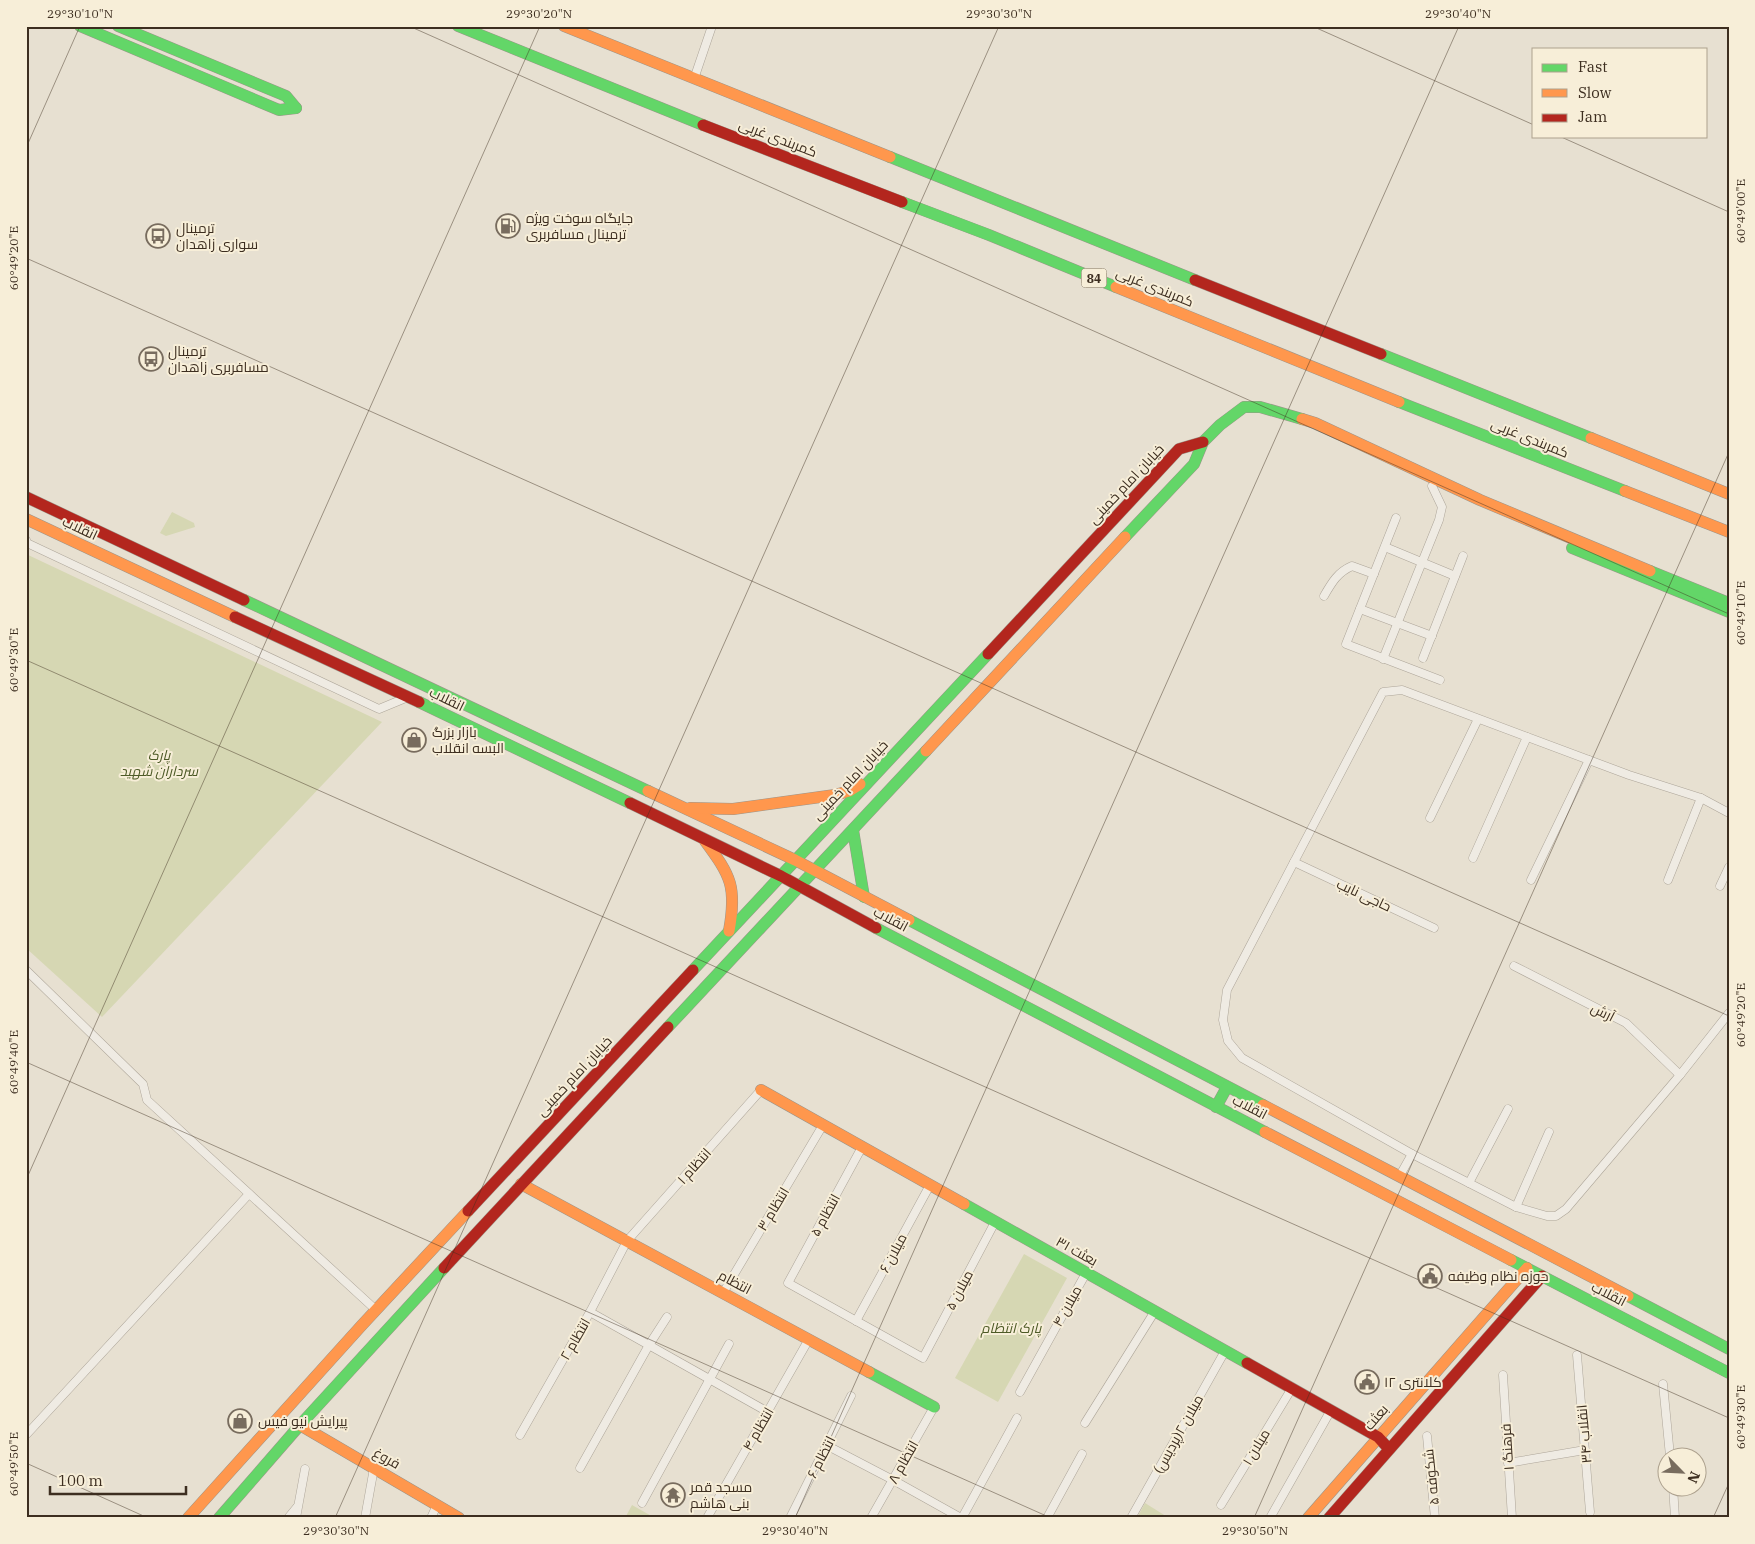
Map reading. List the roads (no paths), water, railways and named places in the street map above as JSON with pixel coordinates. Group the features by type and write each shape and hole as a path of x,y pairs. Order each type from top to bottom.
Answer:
{"main road":[{"path":"80,26 101,30 188,72 279,110 296,108 286,96 118,26"},
{"name":"کمربندی غربی","path":"458,26 768,151 998,239 1391,399 1729,532"},
{"name":"کمربندی غربی","path":"564,26 1729,494"},
{"path":"188,72 194,58"},
{"path":"219,1518 300,1425 521,1184 1194,464 1204,442 1220,425 1244,407 1260,407 1315,424 1496,508 1729,603"},
{"path":"1280,414 1551,540 1729,612"},
{"name":"خیابان امام خمینی","path":"188,1518 362,1325 1179,449 1204,442"},
{"name":"انقلاب","path":"26,497 795,860 1729,1349"},
{"name":"انقلاب","path":"26,519 408,697 781,876 1216,1107 1729,1373"},
{"path":"682,807 732,809 835,795 849,791 875,775"},
{"path":"853,830 864,897"},
{"path":"702,838 725,867 733,885 735,905 729,931"},
{"path":"835,906 846,888"},
{"path":"1216,1107 1227,1087"},
{"name":"بعثت ۳۱","path":"761,1090 1378,1437 1389,1449"},
{"name":"انتظام","path":"521,1184 934,1406"},
{"name":"بعثت","path":"1308,1518 1527,1268"},
{"path":"1329,1518 1542,1276"},
{"path":"362,1325 377,1340"},
{"name":"فروغ","path":"300,1425 459,1518"}],"street":[{"path":"694,79 712,26"},
{"path":"1383,658 1436,529 1442,507 1432,486"},
{"path":"1396,518 1346,644 1440,680"},
{"path":"26,540 27,543 380,708 408,697"},
{"path":"1384,547 1455,576"},
{"path":"1423,658 1463,556"},
{"path":"1324,596 1332,581 1342,571 1352,566 1374,574"},
{"path":"1360,609 1432,636"},
{"path":"1729,813 1701,798 1629,775 1402,690 1383,692 1227,990 1223,1020 1228,1041 1242,1058 1412,1154 1516,1207 1547,1216 1556,1216 1566,1209 1680,1075 1729,1013"},
{"path":"1430,818 1478,719"},
{"path":"1473,858 1527,737"},
{"path":"1531,880 1589,760"},
{"path":"1668,880 1701,798"},
{"name":"حاجی نایب","path":"1294,862 1434,928"},
{"path":"1720,886 1729,867"},
{"name":"آرش","path":"1514,966 1626,1023 1680,1075"},
{"path":"26,970 143,1084 147,1100 376,1310"},
{"name":"انتظام ۱","path":"627,1241 761,1090"},
{"path":"1469,1183 1508,1109"},
{"name":"انتظام ۳","path":"723,1293 823,1125"},
{"path":"1516,1207 1549,1132"},
{"name":"انتظام ۵","path":"856,1321 788,1283 862,1147"},
{"path":"1399,1177 1412,1154"},
{"name":"میلان ۶","path":"856,1321 930,1185"},
{"path":"26,1435 249,1194"},
{"name":"میلان ۵","path":"856,1321 923,1358 995,1222"},
{"name":"انتظام ۲","path":"520,1435 590,1312 627,1241"},
{"name":"میلان ۴","path":"1020,1392 1086,1273"},
{"path":"1084,1423 1155,1311"},
{"path":"590,1312 768,1412"},
{"path":"580,1468 649,1345 667,1318"},
{"name":"انتظام ۴","path":"707,1518 810,1339"},
{"path":"642,1502 729,1344"},
{"name":"میلان ۲(پردیس)","path":"1131,1518 1225,1351"},
{"name":"انقلاب ۳۴","path":"1577,1356 1590,1512"},
{"name":"فرهنگ ۱","path":"1502,1375 1512,1518"},
{"path":"1664,1384 1669,1446"},
{"name":"میلان ۱","path":"1221,1505 1292,1388"},
{"name":"انتظام ۶","path":"790,1518 851,1396"},
{"name":"انتظام ۸","path":"871,1518 934,1406"},
{"path":"1270,1518 1330,1410"},
{"path":"826,1445 961,1518 1017,1418"},
{"name":"شکوفه ۵","path":"1427,1436 1435,1518"},
{"path":"1508,1463 1585,1450"},
{"path":"1047,1518 1082,1454"},
{"path":"365,1518 374,1468"},
{"path":"296,1518 305,1469"},
{"path":"1674,1496 1675,1518"},
{"path":"431,1518 437,1505"},
{"path":"288,1518 298,1506"}],"place":[{"name":"جایگاه سوخت ویژه ترمینال مسافربری","path":"508,226"},
{"name":"ترمینال سواری زاهدان","path":"158,236"},
{"name":"ترمینال مسافربری زاهدان","path":"151,359"},
{"name":"بازار بزرگ البسه انقلاب","path":"414,740"},
{"name":"حوزه نظام وظیفه","path":"1430,1276"},
{"name":"کلانتری ۱۲","path":"1367,1382"},
{"name":"پیرایش نیو فیس","path":"240,1421"},
{"name":"مسجد قمر بنی هاشم","path":"673,1495"}],"park label":[{"name":"پارک سرداران شهید","path":"159,764"},
{"name":"پارک انتظام","path":"1011,1328"}]}
